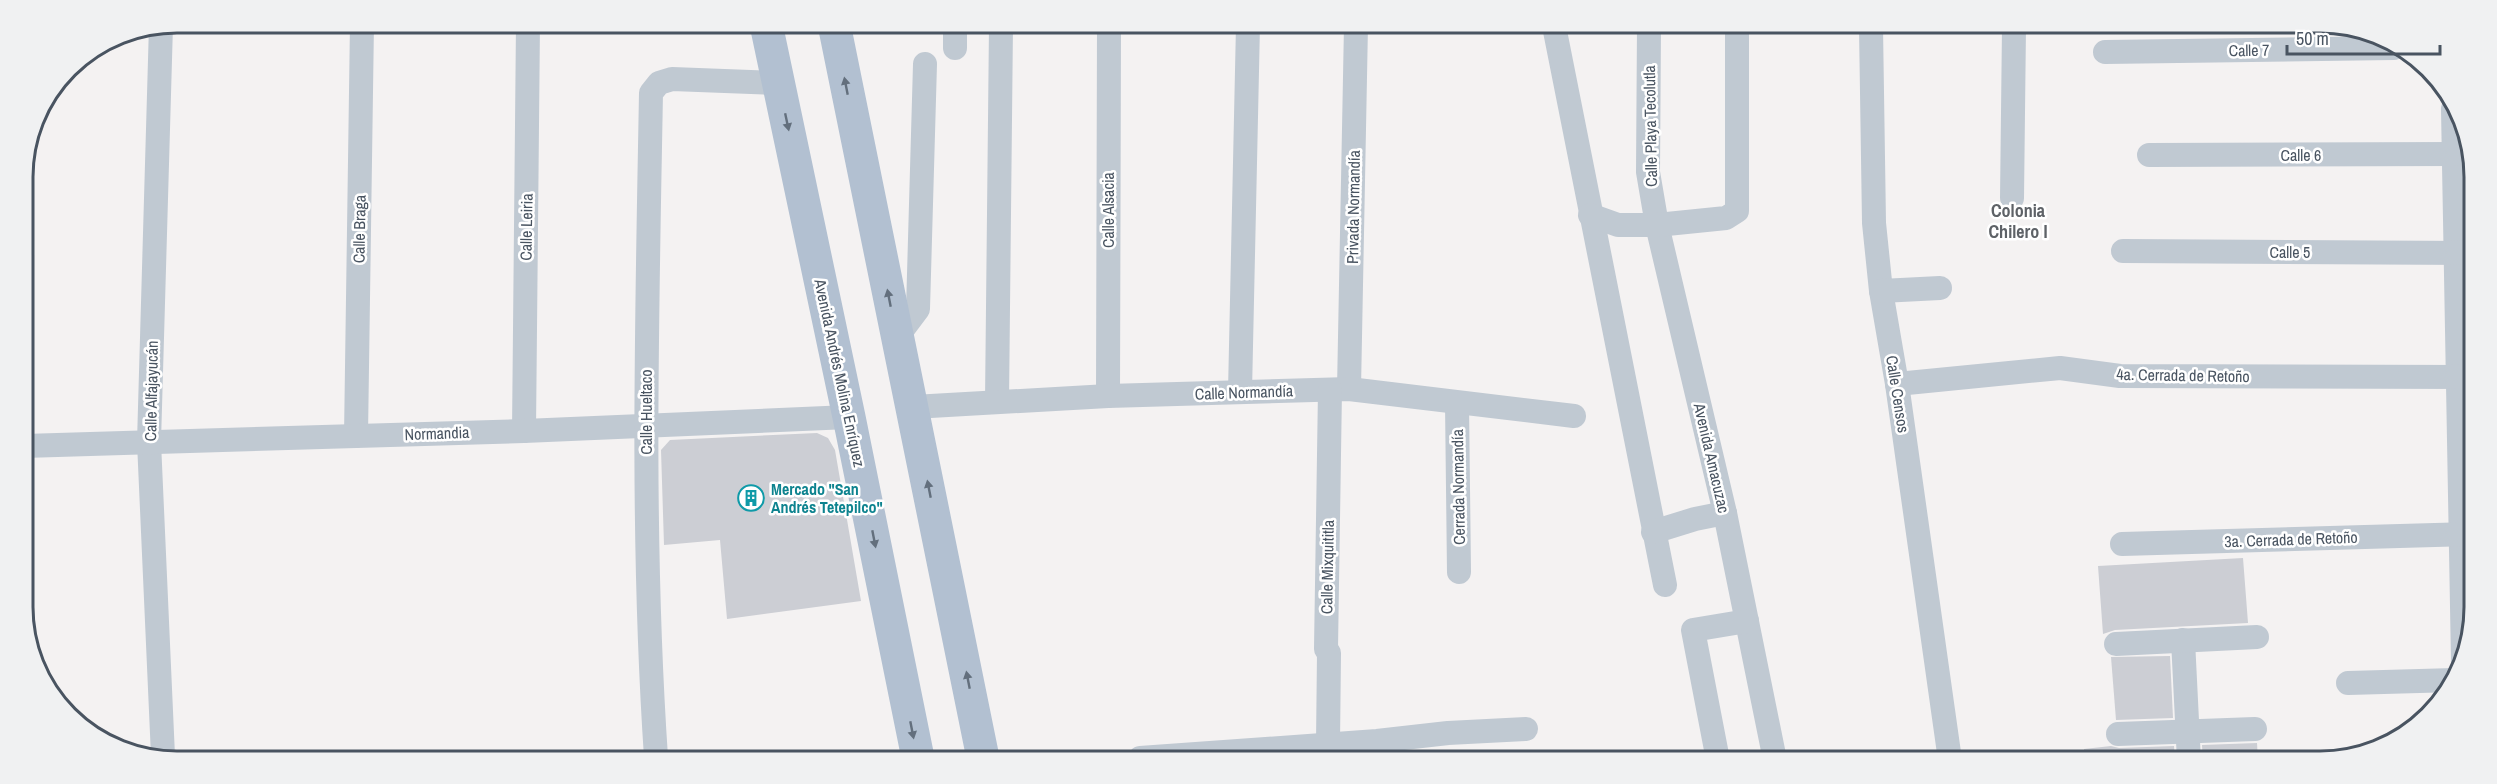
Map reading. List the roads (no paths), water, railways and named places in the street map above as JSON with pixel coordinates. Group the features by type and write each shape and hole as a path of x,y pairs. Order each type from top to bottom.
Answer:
{"main road":[{"name":"Avenida Andrés Molina Enríquez","path":"768,33 917,751"},
{"path":"836,33 982,751"}],"street":[{"name":"Calle Braga","path":"356,436 362,33"},
{"name":"Calle Leiria","path":"524,431 528,33"},
{"path":"997,402 1001,33"},
{"name":"Calle Alsacia","path":"1108,396 1109,33"},
{"path":"1239,392 1248,33"},
{"name":"Privada Normandía","path":"1339,390 1356,33"},
{"path":"1555,33 1665,585"},
{"name":"Calle Playa Tecolutla","path":"1648,33 1648,172 1657,225"},
{"path":"1590,215 1618,225 1657,225 1726,218 1737,211 1737,33"},
{"name":"Calle Censos","path":"1871,33 1874,223 1881,291 1897,384 1949,751"},
{"path":"2012,198 2014,33"},
{"name":"Calle Alfajayucán","path":"162,34 149,442 163,750"},
{"name":"Calle 7","path":"2105,52 2384,48"},
{"path":"897,337 918,309 925,64"},
{"name":"Calle Hueltaco","path":"656,751 651,693 645,425 651,93 659,83 672,79 778,82"},
{"path":"2453,123 2454,154 2464,253 2464,456"},
{"name":"Calle 6","path":"2149,155 2454,154"},
{"name":"Avenida Amacuzac","path":"1657,225 1725,513 1773,751"},
{"name":"Calle 5","path":"2123,251 2464,253"},
{"path":"1881,291 1940,288"},
{"name":"4a. Cerrada de Retoño","path":"1897,384 2060,368 2120,376 2463,377"},
{"name":"Calle Normandía","path":"912,407 1108,396 1339,390 1574,416"},
{"name":"Calle Mixquititla","path":"1328,743 1329,653 1326,650 1339,390"},
{"name":"Cerrada Normandía","path":"1457,403 1460,572"},
{"name":"Normandia","path":"33,446 524,431 849,417"},
{"path":"1653,532 1695,519 1725,513"},
{"name":"3a. Cerrada de Retoño","path":"2122,544 2464,534"},
{"path":"1716,751 1693,630 1747,621"},
{"path":"2116,644 2257,637"},
{"path":"2183,640 2188,751"},
{"path":"2348,683 2444,680"},
{"path":"1228,751 1328,743 1378,750 1448,733 1526,729"},
{"path":"2118,734 2255,729"}],"place":[{"name":"Mercado \"San Andrés Tetepilco\"","path":"751,498"}],"district":[{"name":"Colonia Chilero I","path":"2018,220"}]}
